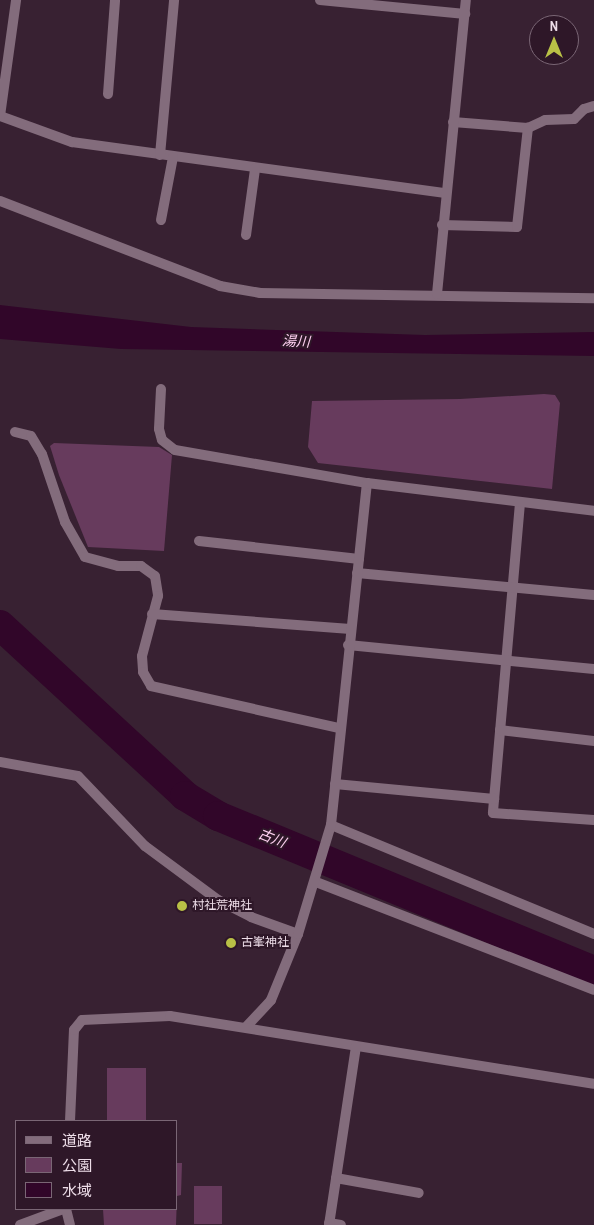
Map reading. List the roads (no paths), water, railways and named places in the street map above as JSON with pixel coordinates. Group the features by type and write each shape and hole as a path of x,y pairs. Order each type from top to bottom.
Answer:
{"street":[{"path":"16,0 0,116 72,142 255,169 446,193"},
{"path":"108,94 115,0"},
{"path":"160,155 174,0"},
{"path":"320,0 465,14"},
{"path":"436,294 466,0"},
{"path":"453,122 528,128 545,120 574,119 584,108 594,106"},
{"path":"442,225 517,227 528,128"},
{"path":"161,220 172,157"},
{"path":"246,235 255,169"},
{"path":"0,201 220,286 260,293 328,296 436,294 594,298"},
{"path":"161,389 159,429 162,440 175,450 367,483 594,511"},
{"path":"15,432 31,436 42,454 65,522 84,557 118,566 141,566 155,576 158,596 142,656 143,672 150,686 339,728"},
{"path":"247,1026 270,1000 298,934 316,882 331,825 339,728 367,483"},
{"path":"520,503 493,814 594,820"},
{"path":"199,541 358,559"},
{"path":"357,573 594,595"},
{"path":"152,614 350,629"},
{"path":"348,646 506,659 594,669"},
{"path":"500,730 594,741"},
{"path":"0,762 78,776 145,846 218,900 251,917 298,934"},
{"path":"335,784 494,799"},
{"path":"331,825 594,934"},
{"path":"316,882 594,990"},
{"path":"70,1120 74,1030 82,1020 170,1016 247,1026 356,1047 594,1084"},
{"path":"342,1225 329,1224 356,1047"},
{"path":"336,1178 419,1193"},
{"path":"20,1225 62,1210"},
{"path":"65,1210 70,1225"}],"water":[{"name":"湯川","path":"0,305 191,327 425,335 594,332 594,356 121,349 0,339"}],"waterway":[{"name":"古川","path":"0,625 185,796 218,816 594,971"}],"place":[{"name":"村社荒神社","path":"182,906"},
{"name":"古峯神社","path":"231,943"}]}
